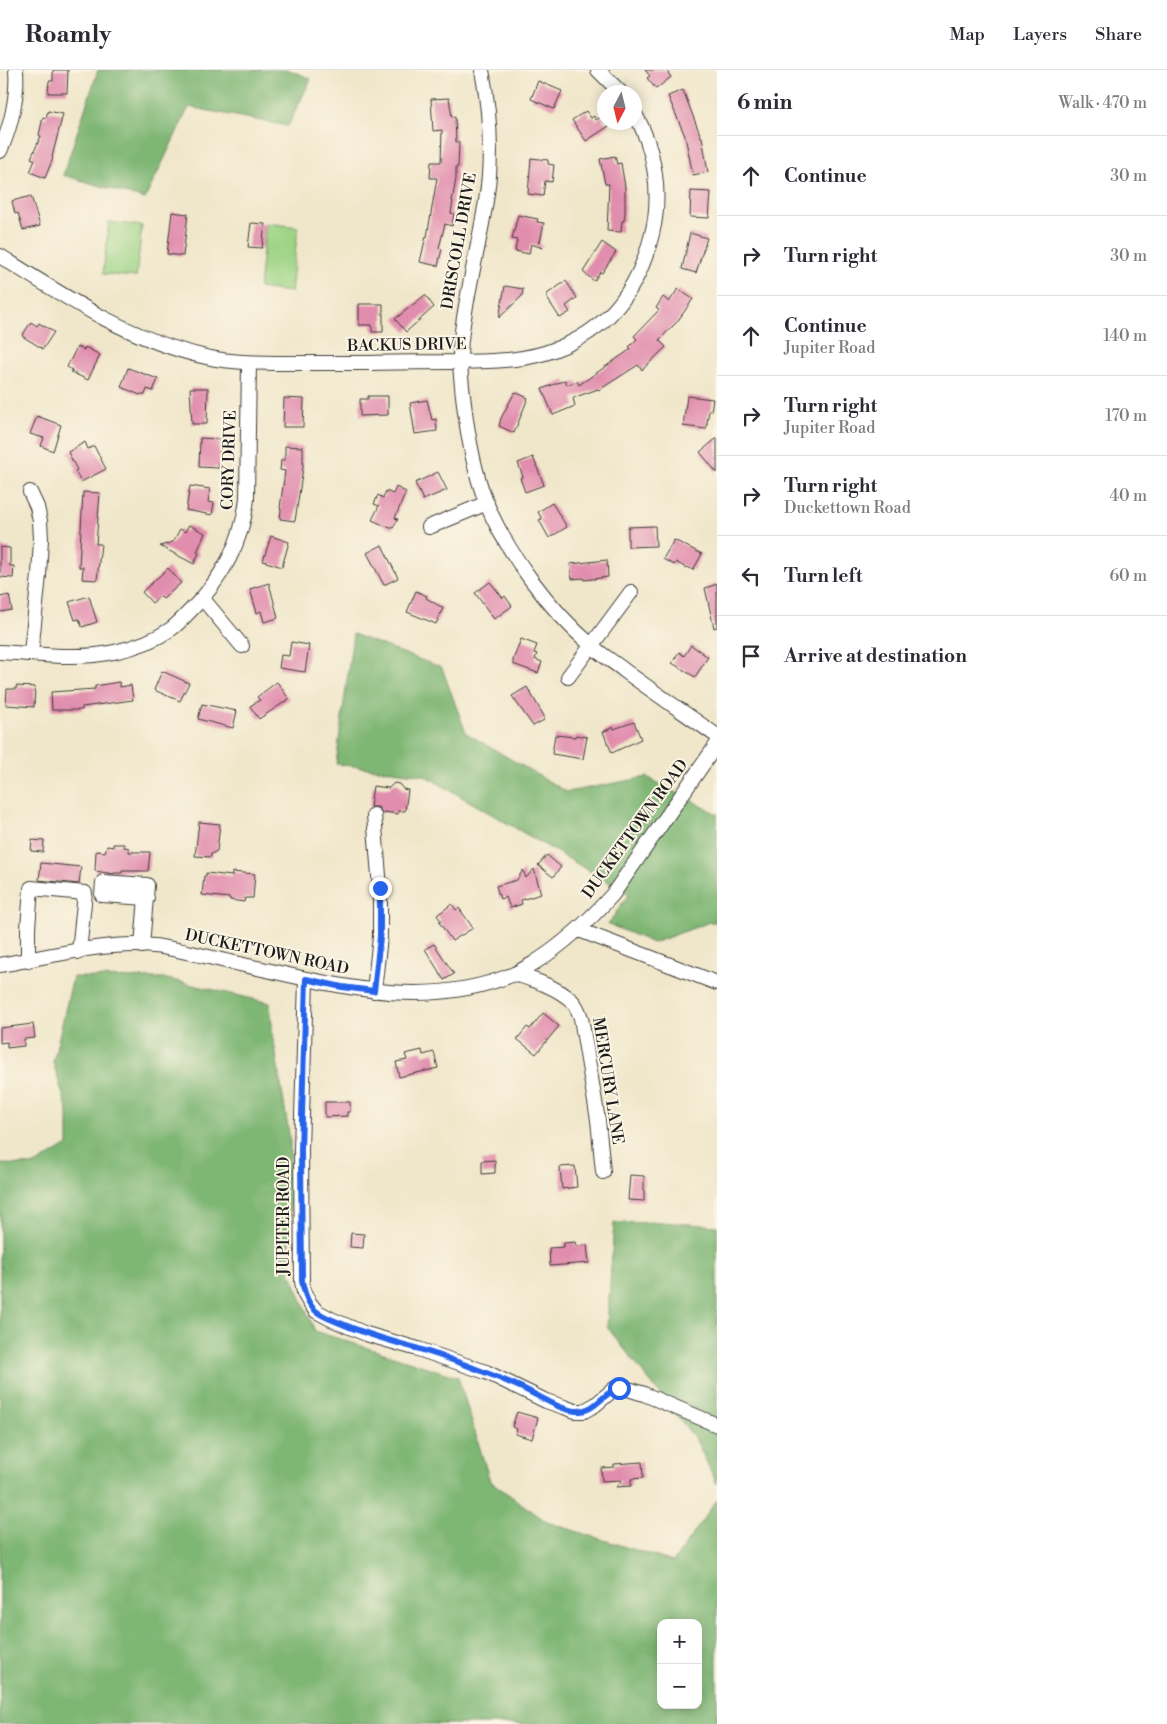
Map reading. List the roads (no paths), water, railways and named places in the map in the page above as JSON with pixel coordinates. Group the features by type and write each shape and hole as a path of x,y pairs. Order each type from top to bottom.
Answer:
{"street":[{"path":"0,151 9,128 15,99 16,70"},
{"name":"DRISCOLL DRIVE","path":"482,70 488,101 489,166 486,200 469,286 459,362 467,427 476,470 487,502 502,534 518,560 563,618 591,646 717,736"},
{"path":"598,70 613,85"},
{"name":"BACKUS DRIVE","path":"0,256 104,318 148,339 208,358 250,362 459,362 509,359 555,350 585,335 614,311 644,264 654,227 656,204 653,160 642,128"},
{"name":"CORY DRIVE","path":"0,652 54,655 98,654 130,648 171,629 203,599 222,573 230,558 245,516 250,362"},
{"path":"30,492 37,506 41,539 31,653"},
{"path":"429,527 487,502"},
{"path":"568,677 631,592"},
{"path":"203,599 242,646"},
{"name":"DUCKETTOWN ROAD","path":"0,965 104,947 154,946 342,987 416,994 474,987 515,974 552,950 578,930 613,894 717,744"},
{"path":"374,815 380,888 380,937 374,991"},
{"path":"28,960 31,888 85,894 79,952"},
{"path":"142,946 147,898"},
{"path":"578,930 717,983"},
{"name":"MERCURY LANE","path":"515,974 535,981 563,995 573,1002 578,1009 598,1120 603,1172"},
{"name":"JUPITER ROAD","path":"306,979 301,1150 302,1281 308,1302 316,1311 366,1334 486,1372 529,1391 546,1401 575,1411 584,1410 595,1405 614,1389 625,1388 644,1394 717,1425"}]}
